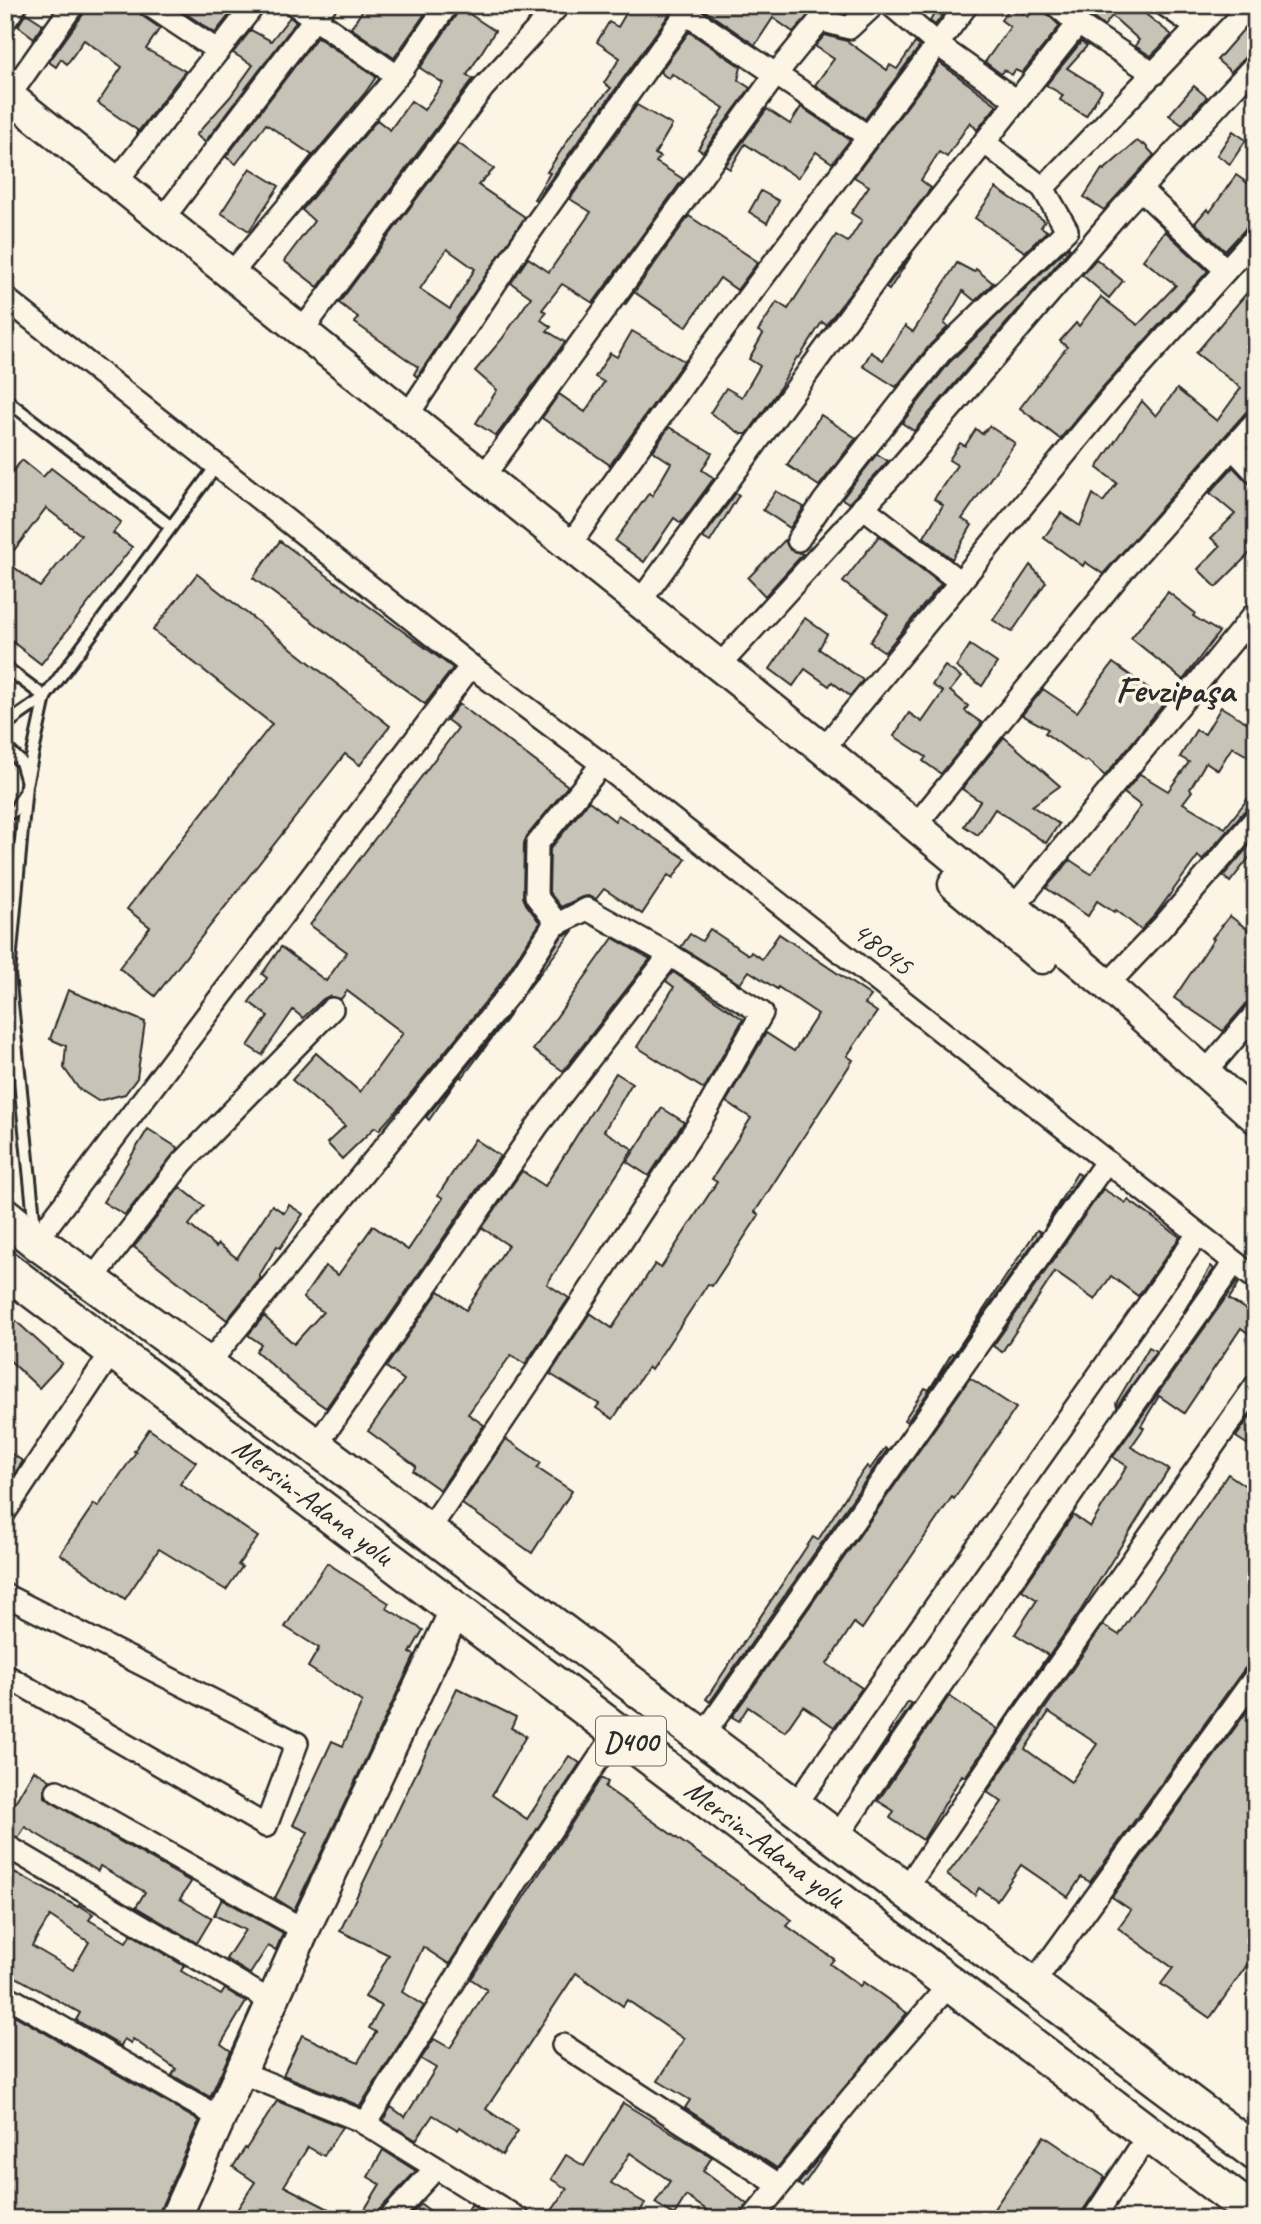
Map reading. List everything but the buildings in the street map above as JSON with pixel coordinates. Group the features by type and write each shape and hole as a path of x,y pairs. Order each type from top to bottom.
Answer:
{"highway":[{"name":"Mersin-Adana yolu","path":"5,1216 207,1364 1256,2153"},
{"name":"Mersin-Adana yolu","path":"9,1277 113,1350 1256,2215"}],"main road":[{"path":"6,103 162,220 822,749 1107,985 1256,1118"},
{"path":"6,103 1084,993 1204,1074"},
{"path":"175,2219 304,1930 456,1609"}],"street":[{"path":"5,21 16,5"},
{"path":"6,103 74,5"},
{"path":"149,5 218,51"},
{"path":"115,183 254,5"},
{"path":"295,5 320,12 397,76"},
{"path":"230,275 397,76 447,5"},
{"path":"301,332 483,88 559,5"},
{"path":"483,477 776,74 820,20 849,28 874,5"},
{"path":"891,5 937,45 1017,101"},
{"path":"569,546 695,368 967,5"},
{"path":"1056,5 1078,24 1154,75"},
{"path":"1165,5 1198,28"},
{"path":"1191,5 1198,28"},
{"path":"1043,188 1219,5"},
{"path":"407,416 522,243 689,10 776,74 869,137"},
{"path":"162,220 320,12"},
{"path":"639,603 886,266 1078,24"},
{"path":"719,666 902,465 1140,189 1256,64"},
{"path":"798,540 824,500 940,354 1067,230 1043,188 984,142"},
{"path":"1140,189 1226,270"},
{"path":"822,749 1112,397 1256,237"},
{"name":"48045","path":"5,298 1256,1279"},
{"path":"915,826 1125,569 1256,421"},
{"path":"1233,447 1256,473"},
{"path":"863,507 960,582"},
{"path":"1014,907 1256,612"},
{"path":"36,1241 471,666"},
{"path":"207,1364 510,993 555,922 536,896 537,844 602,764"},
{"path":"1107,985 1162,927 1256,818"},
{"path":"428,1531 693,1133 762,1013 670,955 587,909 552,927"},
{"path":"316,1446 538,1125 670,955"},
{"path":"91,1281 182,1163 332,1009"},
{"path":"1204,1074 1256,1013"},
{"path":"702,1737 1106,1162"},
{"path":"794,1807 1198,1234"},
{"path":"836,1838 1096,1458 1234,1263"},
{"path":"5,1512 113,1350"},
{"path":"905,1890 1025,1713 1256,1385"},
{"path":"5,1595 297,1743 266,1826 5,1675"},
{"path":"1031,1985 1256,1676"},
{"path":"365,2124 517,1881 617,1731"},
{"path":"57,1791 304,1930"},
{"path":"5,1845 272,2002"},
{"path":"752,2219 852,2096 950,1984"},
{"path":"5,1995 220,2118"},
{"path":"563,2045 779,2185"},
{"path":"240,2073 365,2124 519,2219"},
{"path":"1093,2219 1149,2134"},
{"path":"389,2219 436,2168"}],"lane":[{"path":"5,399 170,526"},
{"path":"5,725 45,697 217,465"},
{"path":"5,667 45,697"},
{"path":"5,816 15,810 22,798 45,697"},
{"path":"5,747 21,762 26,785 9,974 36,1241"}],"district":[{"name":"Fevzipaşa","path":"1175,689"}]}
